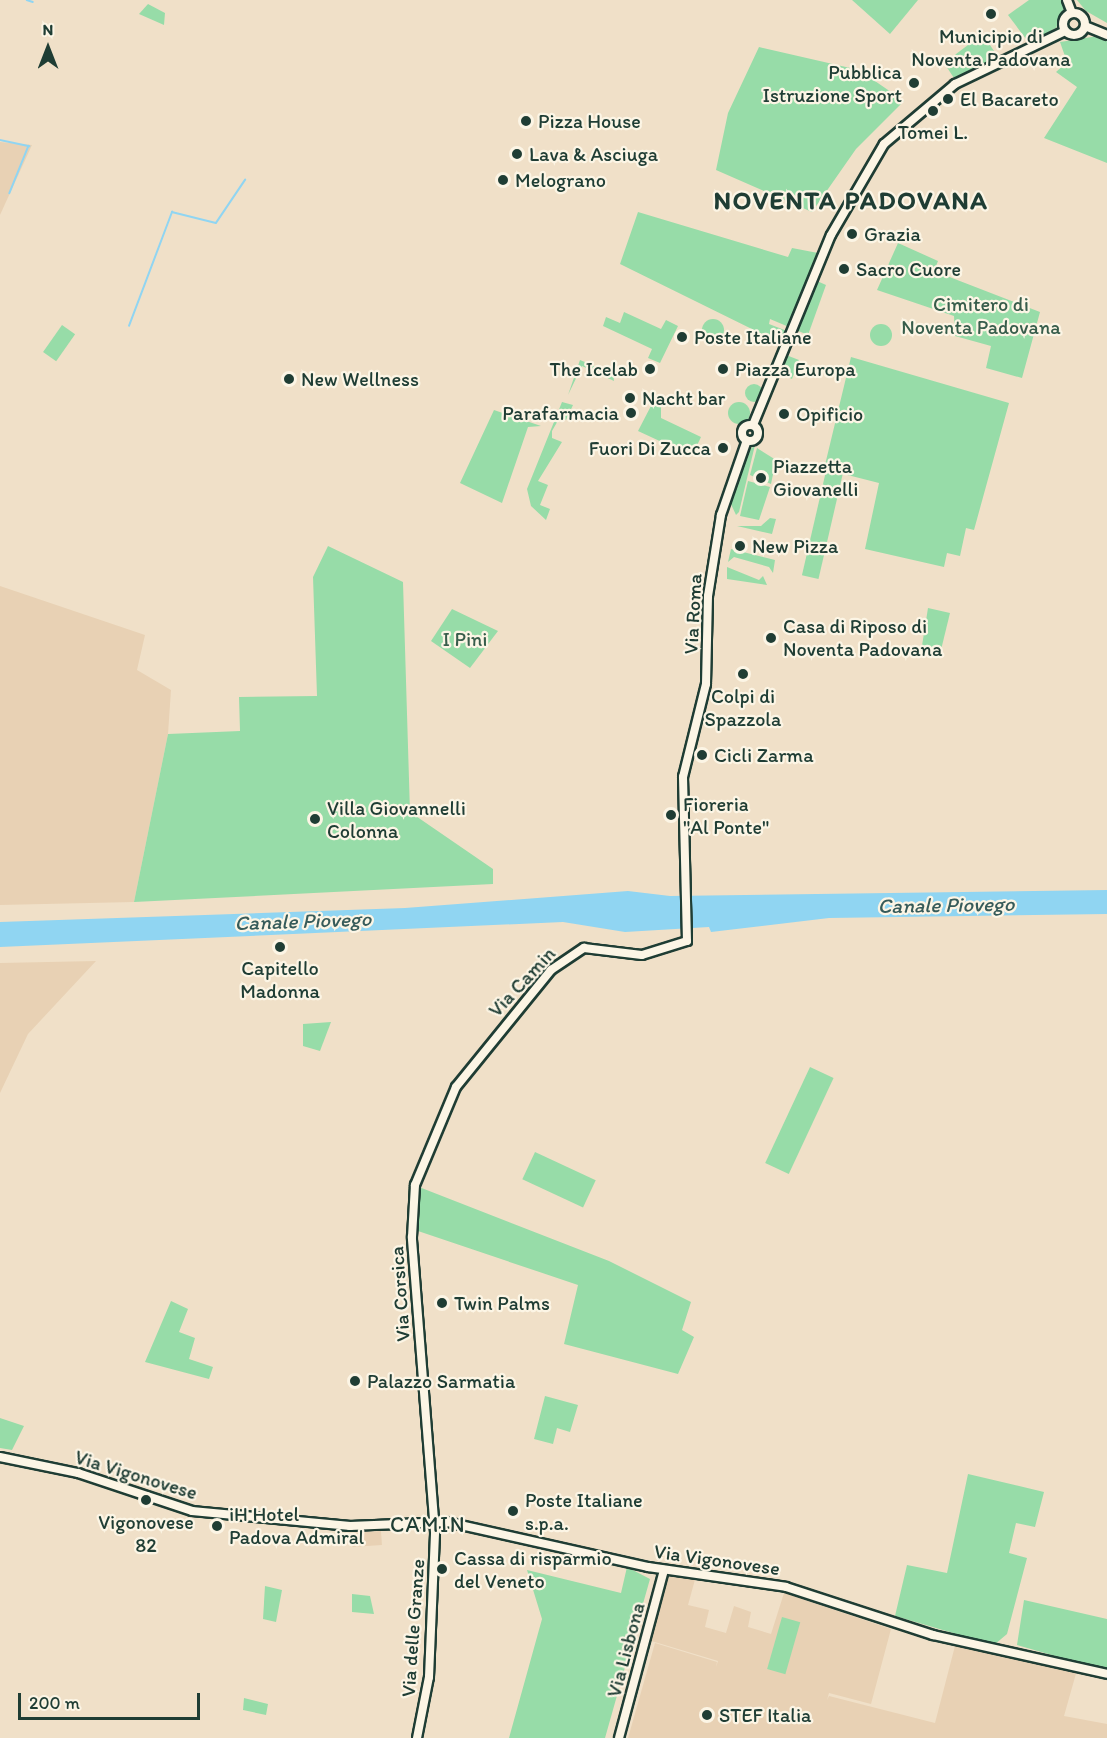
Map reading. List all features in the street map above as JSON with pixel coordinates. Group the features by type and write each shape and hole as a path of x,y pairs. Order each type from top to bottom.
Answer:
{"street":[{"path":"1067,0 1072,13 1083,18 1085,26 1107,35"},
{"path":"1065,31 1063,22 1072,13"},
{"name":"Via Roma","path":"682,792 706,684 708,596 721,515 747,440 742,430 753,425 831,235 884,144 955,84 1065,31 1079,34 1085,26"},
{"name":"Via Camin","path":"432,1141 471,1064 562,960 591,948 659,954 683,945 689,933 682,792"},
{"name":"Via Corsica","path":"432,1141 415,1185 411,1215 434,1521"},
{"name":"Via Vigonovese","path":"0,1457 78,1473 207,1514 350,1526 434,1521 664,1570 813,1593 933,1635 1107,1674"},
{"name":"Via delle Granze","path":"417,1738 429,1677 434,1521"},
{"name":"Via Lisbona","path":"619,1738 664,1570"}],"shaded area":[{"path":"0,142 32,145 0,215"},
{"path":"0,586 145,635 137,670 171,690 168,734 134,902 0,905"},
{"path":"96,961 28,1034 0,1093 0,963"},
{"path":"381,1531 382,1545 352,1547 351,1533"},
{"path":"665,1573 696,1576 688,1605 709,1610 705,1627 726,1633 734,1606 751,1612 748,1627 771,1634 784,1593 891,1629 871,1704 829,1693 827,1700 829,1696 935,1723 956,1642 1077,1670 1064,1716 1107,1724 1107,1738 628,1738 655,1643 717,1662 716,1667 718,1661 648,1640"}],"green space":[{"path":"852,0 918,0 890,34"},
{"path":"1029,0 1062,0 1065,6 1056,28 1029,43 1008,15"},
{"path":"1077,0 1107,0 1107,23 1086,11"},
{"path":"148,4 165,13 164,25 139,14"},
{"path":"1098,36 1107,40 1107,163 1044,138 1077,87 1056,72 1067,62 1060,42"},
{"path":"976,39 988,42 998,57 954,78 944,63"},
{"path":"759,47 859,70 904,101 856,149 812,212 716,170 728,113"},
{"path":"638,212 788,257 792,248 818,253 789,327 770,319 769,324 787,331 785,337 774,340 620,264"},
{"name":"Cimitero di Noventa Padovana","path":"898,243 938,261 934,271 1040,312 1022,378 986,368 991,346 955,336 954,316 877,290"},
{"path":"817,281 826,285 808,335 796,330"},
{"path":"624,312 661,329 666,320 678,326 660,363 648,358 652,349 603,326 606,317 620,323"},
{"path":"713,319 721,322 724,330 721,338 713,341 705,338 702,330 705,322"},
{"path":"877,324 885,324 892,331 892,339 885,346 877,346 870,339 870,331"},
{"path":"62,325 75,334 56,361 43,352"},
{"path":"786,355 799,360 792,379 777,372"},
{"path":"851,357 1009,403 974,530 966,528 960,556 947,553 944,567 865,549 879,483 824,469"},
{"path":"580,360 613,374 614,381 582,366 568,395"},
{"path":"754,384 760,387 763,393 760,399 754,402 748,399 745,393 748,387"},
{"path":"562,402 573,405 566,420 560,417 552,431 552,438 562,442 538,481 548,485 540,505 550,509 546,520 531,506 527,489"},
{"path":"653,402 661,406 661,418 701,437 692,456 638,431"},
{"path":"739,402 747,405 750,413 747,421 739,424 731,421 728,413 731,405"},
{"path":"494,410 541,426 528,427 502,503 460,483"},
{"path":"755,445 739,512 736,515 730,502 746,453"},
{"path":"757,448 776,460 771,484 750,475"},
{"path":"826,471 843,475 818,579 802,575"},
{"path":"748,481 770,487 759,520 740,516"},
{"path":"770,518 776,519 772,534 737,526 761,526"},
{"path":"328,546 403,582 410,812 493,869 493,884 134,902 168,734 240,731 239,697 317,696 313,577"},
{"path":"731,549 775,560 773,573 769,567 734,557 728,562"},
{"path":"727,567 759,580 763,576 767,585 727,579"},
{"path":"928,608 950,613 940,654 921,652"},
{"name":"I Pini","path":"452,609 498,631 470,668 431,641"},
{"path":"331,1022 320,1051 303,1046 303,1024"},
{"path":"810,1067 834,1078 789,1174 765,1163"},
{"path":"535,1152 596,1180 583,1208 522,1179"},
{"path":"419,1187 609,1261 691,1302 682,1330 694,1337 678,1374 564,1344 578,1285 418,1231"},
{"path":"171,1301 188,1309 179,1332 195,1338 189,1359 213,1367 209,1379 145,1362"},
{"path":"545,1396 578,1405 570,1432 557,1428 553,1444 534,1439"},
{"path":"0,1418 24,1426 12,1450 0,1448"},
{"path":"968,1474 1044,1492 1035,1527 1016,1523 1009,1553 1027,1558 1007,1634 994,1645 895,1616 907,1565 947,1573"},
{"path":"627,1567 650,1579 605,1738 509,1738 542,1619 527,1570 621,1593"},
{"path":"265,1586 282,1590 276,1622 263,1619"},
{"path":"352,1594 370,1596 374,1614 352,1612"},
{"path":"1024,1600 1107,1619 1107,1671 1017,1645"},
{"path":"782,1617 800,1622 785,1674 767,1669"},
{"path":"244,1698 268,1704 266,1715 243,1710"}],"water":[{"name":"Canale Piovego","path":"1107,890 1107,914 829,918 711,932 709,927 625,932 563,922 0,947 0,922 405,908 628,891 670,896"}],"waterway":[{"path":"27,0 33,2"},
{"path":"0,140 29,146 10,193"},
{"path":"129,326 172,212 216,223 245,180"}],"place":[{"name":"Municipio di Noventa Padovana","path":"991,14"},
{"name":"Pubblica Istruzione Sport","path":"914,83"},
{"name":"El Bacareto","path":"948,99"},
{"name":"Tomei L.","path":"933,111"},
{"name":"Pizza House","path":"526,121"},
{"name":"Lava & Asciuga","path":"517,154"},
{"name":"Melograno","path":"503,180"},
{"name":"Grazia","path":"852,234"},
{"name":"Sacro Cuore","path":"844,269"},
{"name":"Poste Italiane","path":"682,337"},
{"name":"The Icelab","path":"650,369"},
{"name":"Piazza Europa","path":"723,369"},
{"name":"New Wellness","path":"289,379"},
{"name":"Nacht bar","path":"630,398"},
{"name":"Parafarmacia","path":"631,413"},
{"name":"Opificio","path":"784,414"},
{"name":"Fuori Di Zucca","path":"723,448"},
{"name":"Piazzetta Giovanelli","path":"761,478"},
{"name":"New Pizza","path":"740,546"},
{"name":"Casa di Riposo di Noventa Padovana","path":"771,638"},
{"name":"Colpi di Spazzola","path":"743,674"},
{"name":"Cicli Zarma","path":"702,755"},
{"name":"Fioreria \"Al Ponte\"","path":"671,815"},
{"name":"Villa Giovannelli Colonna","path":"315,819"},
{"name":"Capitello Madonna","path":"280,947"},
{"name":"Twin Palms","path":"442,1303"},
{"name":"Palazzo Sarmatia","path":"355,1381"},
{"name":"Vigonovese 82","path":"146,1500"},
{"name":"Poste Italiane s.p.a.","path":"513,1511"},
{"name":"iH Hotel Padova Admiral","path":"217,1526"},
{"name":"Cassa di risparmio del Veneto","path":"442,1569"},
{"name":"STEF Italia","path":"707,1715"}],"district":[{"name":"NOVENTA PADOVANA","path":"851,201"},
{"name":"CAMIN","path":"428,1525"}]}
